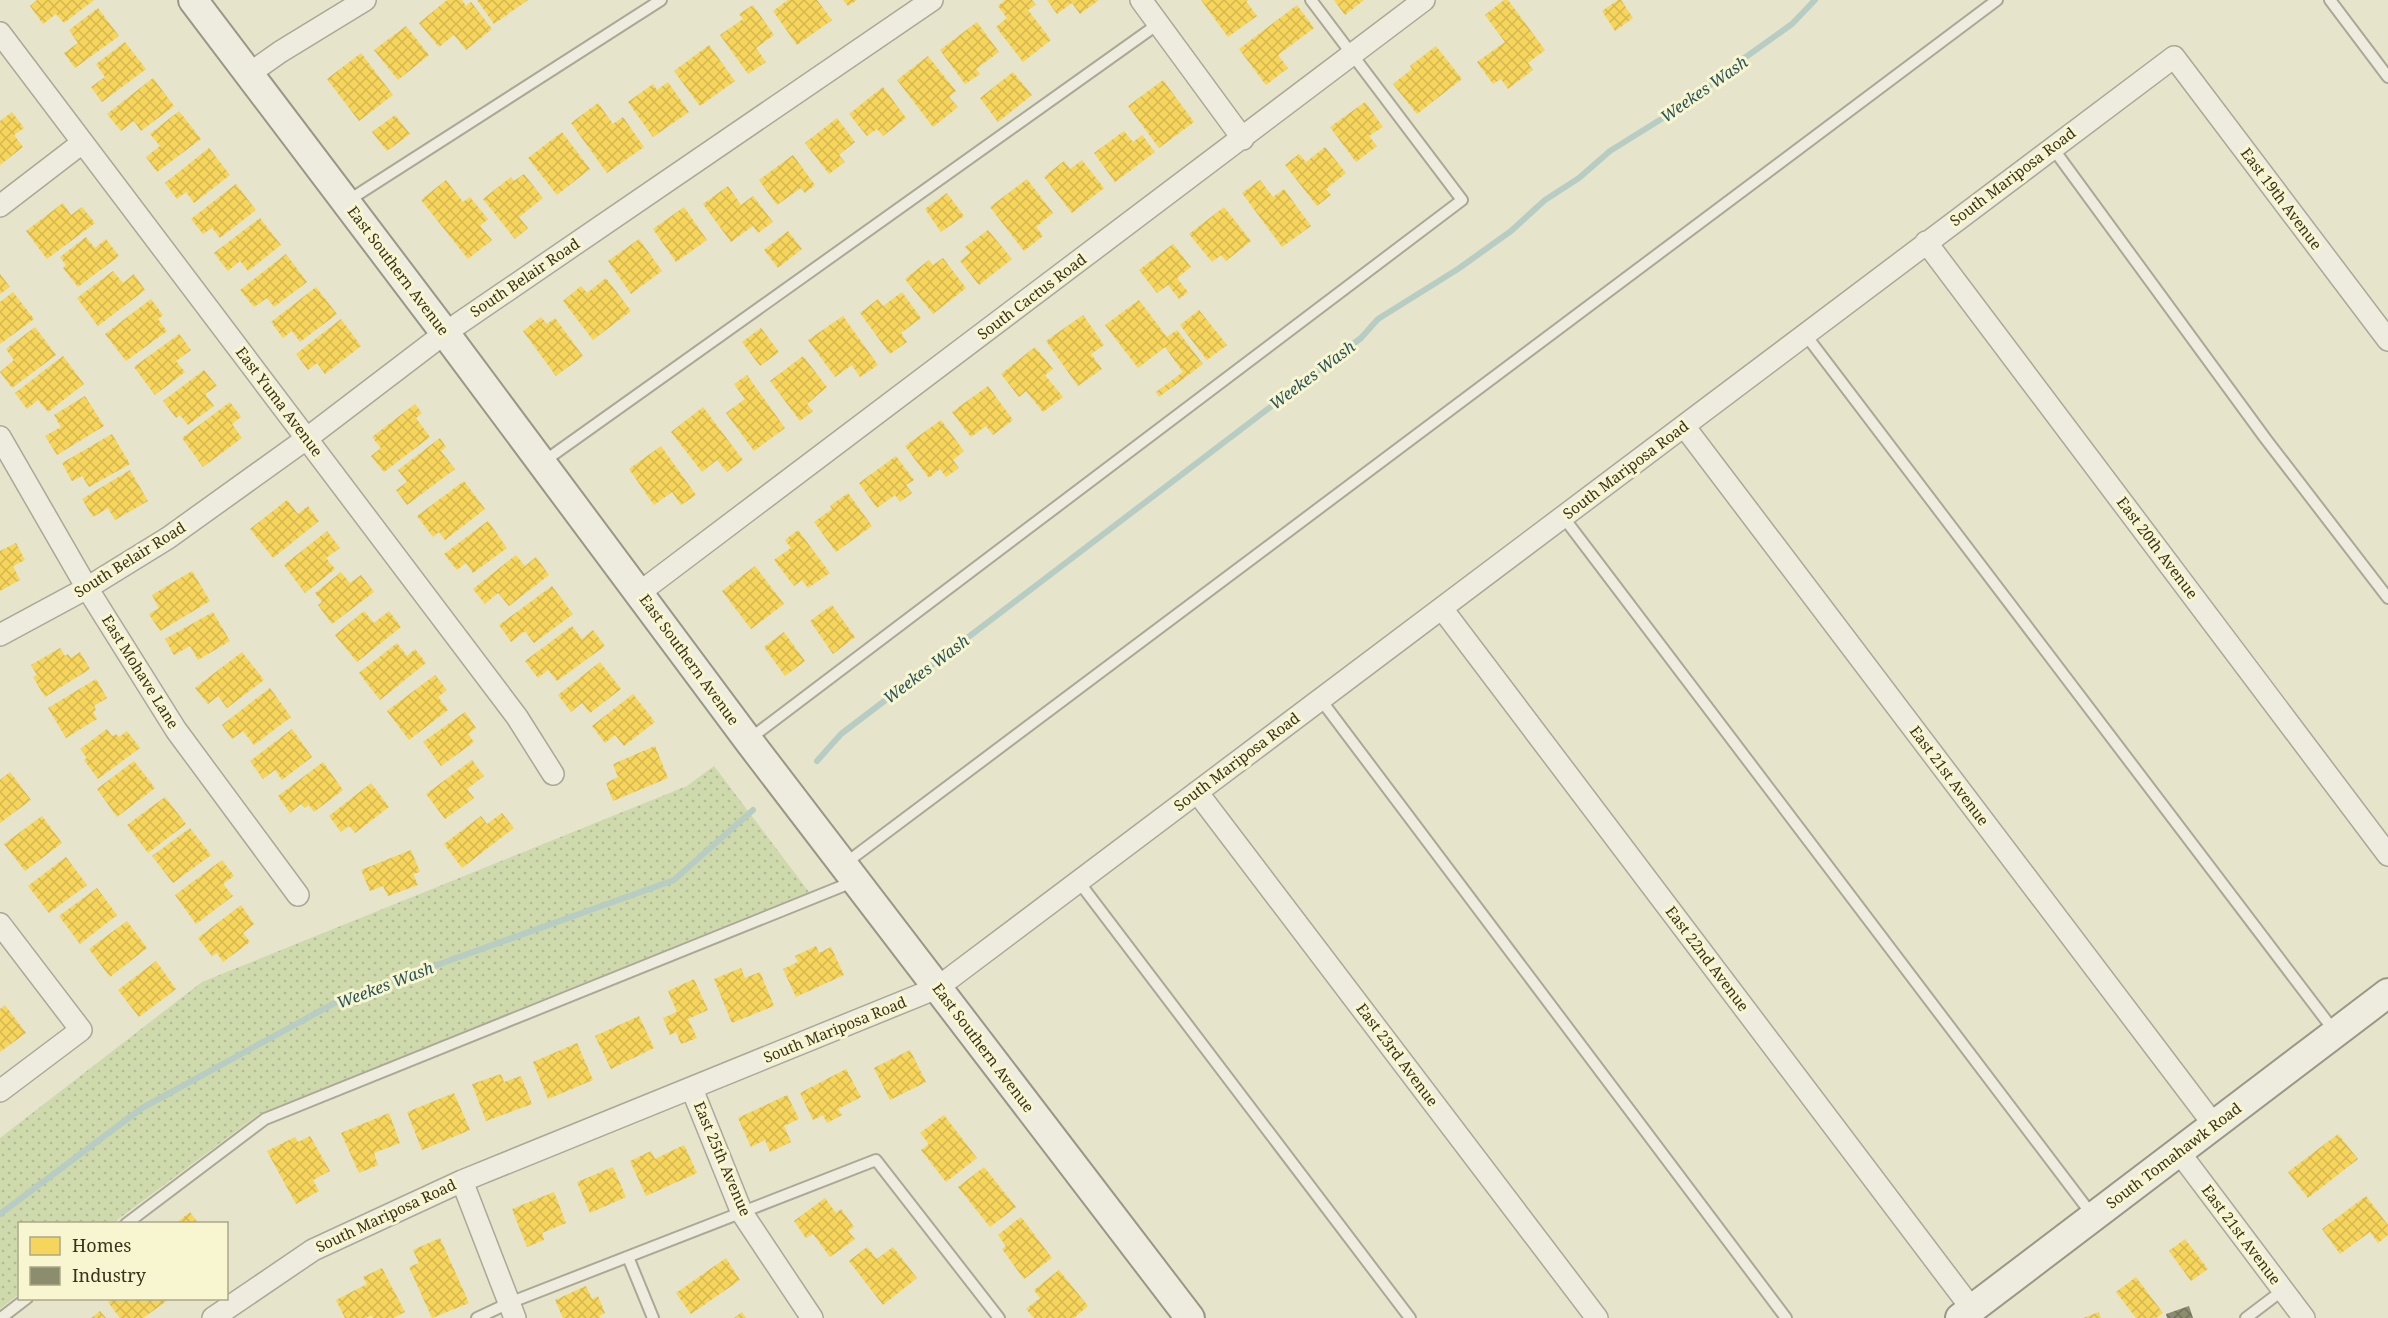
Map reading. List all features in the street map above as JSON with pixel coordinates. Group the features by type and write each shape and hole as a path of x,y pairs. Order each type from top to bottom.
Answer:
{"main road":[{"name":"East Southern Avenue","path":"193,0 748,740 1190,1318"},
{"name":"South Tomahawk Road","path":"1966,1314 2388,993"}],"street":[{"path":"249,74 280,52 365,0"},
{"name":"South Belair Road","path":"0,635 87,588 168,538 306,439 445,333 932,0"},
{"path":"1141,0 1243,139"},
{"name":"South Cactus Road","path":"639,593 1243,139 1424,0"},
{"name":"East Yuma Avenue","path":"0,33 517,717 554,774"},
{"name":"South Mariposa Road","path":"213,1318 313,1250 462,1181 938,988 2174,57"},
{"name":"East 19th Avenue","path":"2174,57 2388,340"},
{"path":"0,207 82,143"},
{"name":"East 20th Avenue","path":"1926,242 2388,855"},
{"name":"East 21st Avenue","path":"1684,426 2214,1125"},
{"name":"East Mohave Lane","path":"0,437 87,588 176,730 298,896"},
{"name":"East 22nd Avenue","path":"1443,609 1966,1314"},
{"name":"East 23rd Avenue","path":"1197,792 1597,1318"},
{"path":"0,924 81,1029 0,1091"},
{"name":"East 25th Avenue","path":"692,1089 742,1213 812,1318"},
{"name":"East 21st Avenue","path":"2178,1152 2304,1318"},
{"path":"462,1181 512,1311"}],"lane":[{"path":"346,202 661,0"},
{"path":"748,740 1462,200 1311,0"},
{"path":"129,1222 265,1119 849,873 1997,0"},
{"path":"2330,0 2388,77"},
{"path":"542,463 1158,24"},
{"path":"2052,147 2265,438 2388,598"},
{"path":"1804,334 2335,1033"},
{"path":"1564,518 2094,1217"},
{"path":"1321,700 1786,1318"},
{"path":"1079,882 1410,1318"},
{"path":"477,1318 512,1311 628,1257 876,1160 999,1318"},
{"path":"628,1257 653,1318"},
{"path":"2246,1318 2283,1290"},
{"path":"1,1318 26,1300"}],"green space":[{"path":"714,766 809,892 259,1114 114,1222 18,1222 18,1295 0,1309 0,1138 202,982 687,786"}],"building: Homes":[{"path":"37,0 94,0 64,23 56,14 43,24 30,6"},
{"path":"447,0 462,0 466,6 471,2 492,29 466,50 454,35 439,47 419,23"},
{"path":"477,0 528,0 494,24"},
{"path":"788,0 817,0 832,20 797,45 773,11"},
{"path":"843,0 857,0 848,6"},
{"path":"1005,0 1032,0 1036,5 1028,10 1051,40 1023,62 996,27 1007,18 998,6"},
{"path":"1047,0 1099,0 1080,14 1072,3 1057,14"},
{"path":"1201,0 1248,0 1246,1 1257,16 1228,37"},
{"path":"1334,0 1364,0 1345,15"},
{"path":"1504,0 1508,0 1545,50 1528,63 1533,70 1508,89 1501,79 1493,84 1477,62 1505,42 1485,15"},
{"path":"1621,0 1633,18 1615,31 1602,11"},
{"path":"753,5 774,35 756,48 766,62 748,74 720,35 743,19 739,14"},
{"path":"1297,5 1314,28 1278,55 1288,68 1266,85 1239,49"},
{"path":"98,8 119,36 75,68 64,53 78,43 69,30"},
{"path":"977,22 999,52 976,69 980,74 965,84 940,50"},
{"path":"406,26 429,55 398,80 374,50"},
{"path":"125,42 146,69 102,102 91,87 105,77 96,64"},
{"path":"709,45 735,81 700,106 674,71"},
{"path":"1436,46 1462,79 1417,114 1393,84 1412,69 1410,66"},
{"path":"361,53 393,95 359,121 327,79"},
{"path":"928,56 956,91 949,97 958,107 933,127 897,80"},
{"path":"1013,72 1032,95 998,122 980,98"},
{"path":"153,78 174,106 141,131 134,121 121,131 107,114"},
{"path":"1163,80 1194,122 1159,148 1128,106"},
{"path":"668,82 689,112 653,137 628,102 653,84 657,90"},
{"path":"883,87 906,118 883,136 877,129 867,136 849,114"},
{"path":"1365,102 1383,127 1369,136 1377,146 1356,162 1330,127"},
{"path":"598,103 613,124 623,117 644,147 607,173 571,123"},
{"path":"179,111 201,139 157,172 146,157 160,146 150,134"},
{"path":"12,112 24,128 14,135 23,147 0,165 0,121"},
{"path":"395,115 410,134 387,151 372,132"},
{"path":"837,118 855,142 839,155 845,162 829,174 805,143"},
{"path":"1124,131 1133,142 1142,135 1155,152 1115,182 1094,153"},
{"path":"562,132 590,169 557,195 528,158"},
{"path":"1325,147 1346,173 1326,189 1331,195 1317,206 1285,165 1299,154 1306,162"},
{"path":"209,148 230,175 194,203 186,192 177,199 165,183"},
{"path":"793,155 815,185 805,193 801,188 777,205 759,180"},
{"path":"1082,160 1104,188 1072,213 1044,177 1064,161 1070,169"},
{"path":"524,174 543,198 519,217 528,228 515,239 483,199 511,177 514,181"},
{"path":"1027,179 1053,213 1036,227 1043,236 1024,251 990,207"},
{"path":"446,180 463,202 470,197 488,219 480,226 492,240 468,259 421,200"},
{"path":"1260,180 1273,197 1284,189 1311,226 1282,247 1242,193"},
{"path":"236,184 256,210 220,238 212,228 203,234 191,219"},
{"path":"728,186 741,205 753,196 773,222 758,233 753,226 731,242 703,204"},
{"path":"947,193 964,216 941,232 925,209"},
{"path":"63,203 71,215 82,207 95,223 47,259 26,231"},
{"path":"684,207 707,240 676,262 653,229"},
{"path":"1224,207 1251,241 1226,261 1221,255 1212,262 1189,234"},
{"path":"260,218 281,245 248,271 240,261 228,271 214,253"},
{"path":"988,230 1012,259 979,285 960,261 970,253 965,247"},
{"path":"788,231 802,249 778,268 764,250"},
{"path":"86,237 95,248 106,239 119,256 78,287 63,268 66,265 60,257"},
{"path":"639,239 662,271 631,294 608,261"},
{"path":"1173,244 1191,267 1177,278 1188,292 1179,299 1168,285 1157,293 1139,270"},
{"path":"286,254 307,282 274,307 267,298 254,307 240,290"},
{"path":"943,258 966,288 933,314 905,279 929,260 933,265"},
{"path":"113,271 123,283 134,274 145,290 98,326 77,298"},
{"path":"0,274 10,287 0,294"},
{"path":"606,278 631,311 593,340 563,301 581,286 587,293"},
{"path":"316,287 337,314 300,342 292,331 283,338 271,322"},
{"path":"13,292 34,319 0,344 0,302"},
{"path":"902,292 921,318 901,333 907,342 890,354 860,313 878,299 883,306"},
{"path":"151,299 163,315 158,319 167,331 126,361 105,334"},
{"path":"1139,300 1167,337 1177,330 1203,364 1159,397 1156,392 1183,372 1165,347 1138,368 1105,325"},
{"path":"1199,310 1227,345 1207,360 1180,325"},
{"path":"1083,315 1104,345 1091,354 1102,369 1078,386 1046,341"},
{"path":"843,316 878,365 860,377 852,365 835,377 808,340"},
{"path":"541,317 547,324 555,318 583,356 556,376 523,331"},
{"path":"341,319 361,346 325,374 317,363 308,370 296,354"},
{"path":"35,327 56,355 12,388 0,372 14,360 6,349"},
{"path":"761,328 779,352 760,366 742,342"},
{"path":"179,334 191,350 176,361 185,372 155,395 134,367"},
{"path":"1035,347 1053,369 1045,375 1063,397 1043,412 1026,391 1019,397 1001,374"},
{"path":"63,356 84,384 48,412 38,400 27,409 15,393"},
{"path":"803,356 827,387 807,404 813,411 800,421 770,381"},
{"path":"204,370 217,386 205,394 214,406 188,425 180,415 176,418 163,401"},
{"path":"747,375 785,428 754,451 726,413 745,399 734,384"},
{"path":"988,386 1013,420 993,435 986,426 971,437 952,412"},
{"path":"85,396 104,426 57,455 45,436 61,427 54,415"},
{"path":"230,402 241,417 232,424 242,438 203,467 182,438"},
{"path":"415,404 422,413 416,418 430,437 384,472 371,456 381,448 372,437"},
{"path":"703,407 743,460 727,472 717,460 702,472 671,432"},
{"path":"941,420 964,451 953,460 959,468 946,477 940,469 929,478 905,446"},
{"path":"112,434 130,464 89,487 82,476 72,481 62,463"},
{"path":"440,438 446,447 441,451 455,469 407,505 396,490 407,482 398,470"},
{"path":"661,446 696,495 681,505 672,492 654,505 629,469"},
{"path":"896,456 914,480 906,485 912,493 900,502 895,495 877,508 859,483"},
{"path":"130,470 148,501 115,520 108,508 93,517 82,499"},
{"path":"464,481 485,509 445,540 439,532 433,537 417,516"},
{"path":"848,493 872,526 836,552 814,522"},
{"path":"287,500 298,514 308,506 319,521 273,558 250,529"},
{"path":"488,521 507,548 473,573 466,563 457,570 444,554"},
{"path":"798,530 830,573 808,588 802,580 794,586 774,560 791,548 785,540"},
{"path":"327,531 340,548 326,558 335,569 305,593 284,565"},
{"path":"16,543 25,560 13,566 20,580 0,591 0,551"},
{"path":"516,555 525,566 536,557 549,575 509,606 498,593 485,604 473,589"},
{"path":"755,566 784,604 751,629 722,591"},
{"path":"192,571 210,601 160,631 149,614 159,608 152,595"},
{"path":"341,572 350,583 361,575 374,592 332,624 318,605 322,602 315,593"},
{"path":"552,586 573,614 534,643 525,631 511,642 499,625"},
{"path":"832,605 855,637 833,654 810,621"},
{"path":"364,611 374,623 389,611 401,627 357,662 335,635"},
{"path":"213,612 230,641 198,660 190,646 174,655 165,639"},
{"path":"572,626 582,639 593,630 605,646 557,681 548,670 538,678 525,661"},
{"path":"784,632 805,661 785,676 764,647"},
{"path":"397,643 407,656 415,649 426,663 380,700 359,673"},
{"path":"60,648 65,656 68,654 71,658 80,652 90,669 45,697 33,677 37,675 31,665"},
{"path":"242,652 264,680 227,708 218,696 208,704 195,688"},
{"path":"600,662 621,689 590,713 582,703 571,712 558,695"},
{"path":"435,675 447,690 438,697 448,710 409,740 387,711"},
{"path":"96,679 107,698 94,706 96,710 93,712 97,719 66,738 48,708"},
{"path":"270,688 291,717 254,745 243,731 232,739 222,725"},
{"path":"633,694 655,722 624,746 615,735 605,743 592,726"},
{"path":"465,712 476,728 468,734 474,742 441,766 423,742"},
{"path":"107,729 112,736 116,734 119,737 127,731 140,748 98,779 84,760 87,758 80,749"},
{"path":"292,729 312,757 282,780 275,770 263,779 250,761"},
{"path":"655,746 668,778 613,801 606,783 618,777 613,764"},
{"path":"472,760 484,776 467,789 474,798 445,819 426,794"},
{"path":"134,761 155,788 117,817 97,789"},
{"path":"323,762 343,790 314,812 309,805 305,808 301,804 290,813 278,796"},
{"path":"10,772 31,800 0,823 0,780"},
{"path":"371,783 389,807 355,833 349,826 341,832 329,816"},
{"path":"165,797 186,824 148,853 127,825"},
{"path":"502,813 514,828 462,868 444,844 481,816 487,824"},
{"path":"42,816 62,843 25,871 4,844"},
{"path":"190,828 211,855 173,883 152,856"},
{"path":"411,850 420,872 413,874 418,885 388,896 383,886 370,891 361,870"},
{"path":"66,857 87,885 49,913 28,886"},
{"path":"222,860 234,876 223,884 233,896 196,924 175,895"},
{"path":"97,888 117,915 80,944 59,916"},
{"path":"241,905 254,924 243,933 250,942 223,962 217,953 212,956 198,938"},
{"path":"127,921 147,948 110,977 89,949"},
{"path":"816,946 819,953 831,947 844,975 796,997 783,969 798,962 795,956"},
{"path":"156,961 176,989 139,1017 118,990"},
{"path":"741,968 745,978 760,972 774,1006 732,1023 714,979"},
{"path":"694,979 708,1010 688,1019 697,1038 681,1044 676,1032 670,1035 663,1018 677,1012 668,991"},
{"path":"5,1005 26,1033 0,1052 0,1009"},
{"path":"639,1016 654,1048 611,1069 595,1036"},
{"path":"577,1043 593,1080 548,1099 533,1062"},
{"path":"910,1050 926,1082 890,1100 874,1068"},
{"path":"846,1069 861,1097 838,1109 842,1115 827,1123 823,1115 813,1120 800,1093"},
{"path":"501,1074 504,1082 521,1076 532,1104 486,1121 472,1084"},
{"path":"454,1093 470,1130 422,1150 407,1112"},
{"path":"787,1095 799,1119 784,1126 791,1142 770,1152 765,1140 751,1147 738,1118"},
{"path":"389,1113 400,1143 374,1153 378,1165 359,1173 341,1133"},
{"path":"944,1115 977,1158 946,1182 921,1150 929,1144 920,1133"},
{"path":"2338,1134 2358,1159 2308,1198 2288,1172"},
{"path":"310,1136 330,1171 313,1180 319,1191 296,1204 267,1151 295,1137 298,1142"},
{"path":"684,1145 697,1173 646,1196 630,1161 651,1151 655,1159"},
{"path":"613,1167 626,1197 590,1213 577,1182"},
{"path":"984,1167 1016,1207 990,1227 958,1187"},
{"path":"554,1192 566,1223 542,1233 544,1240 527,1247 512,1209"},
{"path":"2366,1196 2388,1225 2388,1235 2378,1243 2370,1232 2340,1254 2322,1229"},
{"path":"825,1198 836,1213 841,1209 854,1227 848,1231 855,1239 830,1257 813,1234 806,1238 794,1221"},
{"path":"190,1212 198,1222 178,1222"},
{"path":"1021,1217 1052,1258 1024,1279 1002,1249 1006,1246 998,1235"},
{"path":"440,1238 469,1303 432,1318 409,1267 419,1263 413,1250"},
{"path":"2185,1239 2208,1269 2191,1281 2169,1251"},
{"path":"867,1247 877,1259 893,1247 917,1278 883,1305 849,1261"},
{"path":"726,1258 740,1280 691,1314 676,1293"},
{"path":"382,1268 405,1312 393,1318 373,1318 371,1315 366,1318 345,1318 336,1300 367,1284 363,1277"},
{"path":"1059,1270 1088,1306 1074,1318 1034,1318 1026,1309 1040,1298 1034,1290"},
{"path":"2136,1277 2163,1313 2156,1318 2136,1318 2116,1292"},
{"path":"586,1286 592,1299 598,1296 605,1313 599,1316 600,1318 563,1318 555,1300"},
{"path":"110,1300 168,1300 143,1318 120,1318 108,1302"},
{"path":"100,1311 106,1318 91,1318"},
{"path":"742,1312 746,1318 734,1318"},
{"path":"2099,1312 2101,1318 2083,1318"}],"building: Industry":[{"path":"2189,1306 2193,1318 2167,1318 2166,1314"}],"waterway":[{"name":"Weekes Wash","path":"817,761 841,734 1361,338 1378,319 1458,269 1511,231 1545,200 1579,178 1610,151 1695,98 1736,64 1792,24 1815,0"},
{"name":"Weekes Wash","path":"0,1214 142,1108 342,999 674,880 753,810"}]}
